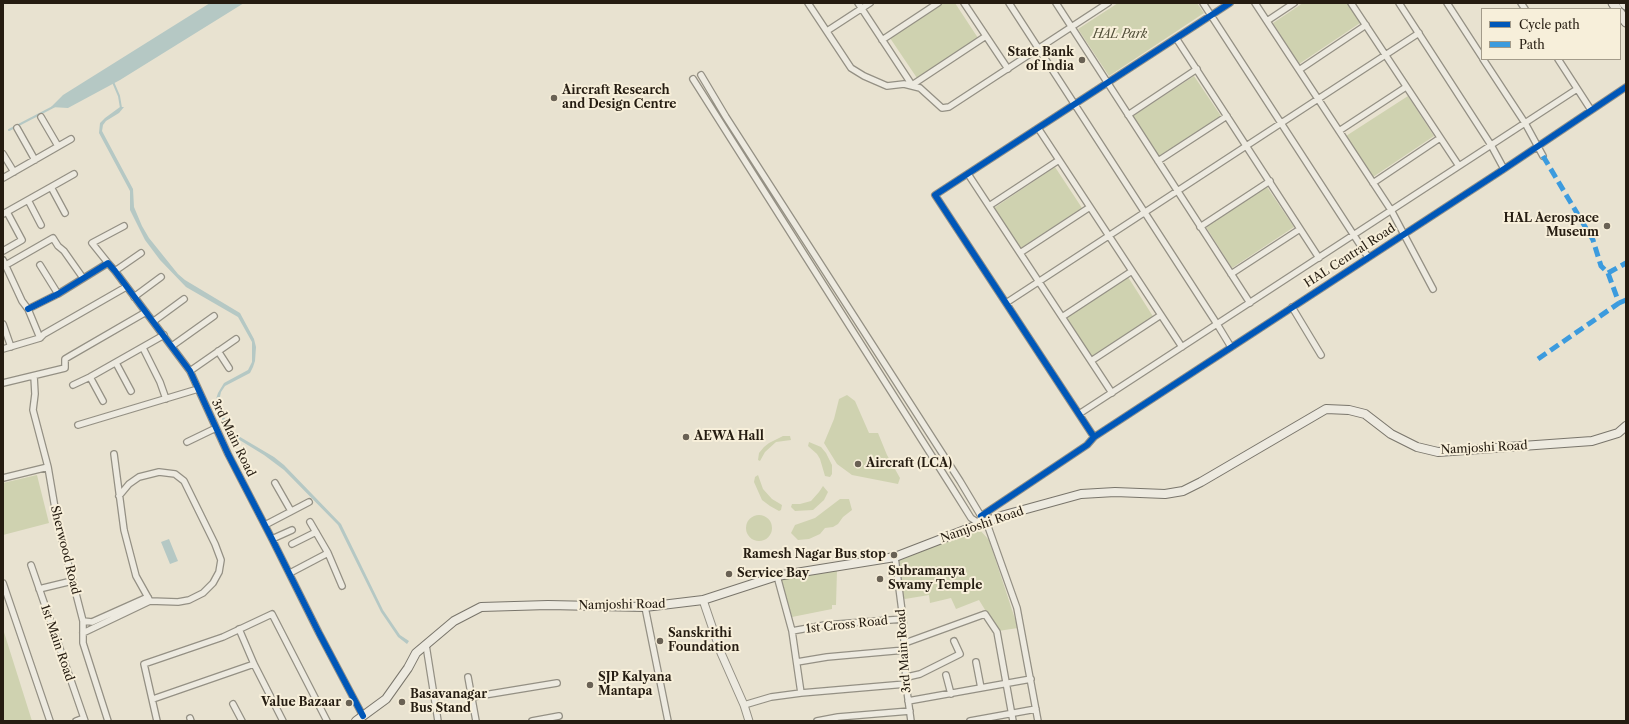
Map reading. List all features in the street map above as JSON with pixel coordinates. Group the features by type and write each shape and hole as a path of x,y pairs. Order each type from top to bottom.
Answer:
{"main road":[{"name":"Namjoshi Road","path":"356,721 386,699 408,668 416,653 454,621 481,607 548,605 645,607 703,600 776,576 895,557 982,520 1081,494 1115,492 1165,494 1183,491 1326,409 1349,410 1365,414 1391,434 1417,447 1438,452 1592,441 1618,433 1626,426"}],"street":[{"path":"808,3 851,68 864,76 887,86 904,84 920,88 942,108 949,107 1108,3"},
{"path":"858,3 912,85"},
{"path":"827,31 870,3"},
{"path":"882,40 938,3"},
{"path":"964,3 1008,69"},
{"path":"1008,3 1218,324 1231,347"},
{"path":"1056,3 1250,303"},
{"path":"1203,3 1368,257"},
{"path":"1094,437 935,195 1230,3"},
{"path":"1255,3 1391,210 1433,289"},
{"path":"1267,21 1294,3"},
{"path":"1351,3 1459,166"},
{"path":"1399,3 1491,145 1504,169"},
{"path":"1447,3 1481,55"},
{"path":"1299,70 1366,25"},
{"path":"1006,303 1419,34"},
{"path":"912,85 986,36"},
{"path":"1176,38 1319,258"},
{"path":"1484,60 1525,123 1543,156"},
{"path":"1559,60 1591,110"},
{"path":"1128,115 1197,69"},
{"path":"701,75 726,117 960,481 982,520 1017,608 1038,721"},
{"path":"694,78 955,493 972,518 982,520"},
{"path":"1339,131 1406,87"},
{"name":"HAL Central Road","path":"982,520 1088,445 1094,437 1504,169 1626,87"},
{"path":"1079,414 1577,89"},
{"path":"1158,161 1227,116"},
{"path":"41,117 58,146"},
{"path":"17,128 35,160"},
{"path":"1038,128 1182,347"},
{"path":"1373,183 1440,138"},
{"path":"3,178 71,139"},
{"path":"3,154 14,172"},
{"path":"989,206 1059,160"},
{"path":"3,251 22,240 5,213 74,174"},
{"path":"968,174 1112,393"},
{"path":"1200,227 1270,182"},
{"path":"51,187 65,213"},
{"path":"28,200 41,225"},
{"path":"1020,253 1090,207"},
{"name":"3rd Main Road","path":"124,226 92,243 154,321 190,371 228,454 363,716"},
{"path":"1231,274 1300,229"},
{"path":"42,336 28,309 22,301 4,262 53,238 83,278"},
{"path":"114,271 141,253"},
{"path":"28,309 58,294 108,263"},
{"path":"40,265 58,294"},
{"path":"1062,317 1132,271"},
{"path":"134,297 161,277"},
{"path":"3,349 42,336 126,287"},
{"path":"154,321 184,299"},
{"path":"1292,307 1321,355"},
{"path":"3,383 65,368 65,359 146,312"},
{"path":"1091,361 1161,315"},
{"path":"172,346 214,316"},
{"path":"3,324 11,347"},
{"path":"73,385 116,363 164,335"},
{"path":"190,371 236,339"},
{"path":"143,348 160,382 166,399"},
{"path":"218,351 229,368"},
{"path":"116,363 131,391"},
{"name":"Sherwood Road","path":"34,376 33,410 48,467 57,520 83,621 83,643 108,721"},
{"path":"90,377 103,401"},
{"path":"78,425 198,389"},
{"path":"187,442 216,428"},
{"path":"114,454 124,530 136,576 149,599"},
{"path":"3,478 48,467"},
{"path":"83,621 92,622 149,599 178,602 189,600 203,594 213,583 219,572 221,560 219,552 184,481 176,474 159,472 139,476 129,484 119,496"},
{"path":"275,483 291,511"},
{"path":"265,524 309,502"},
{"path":"310,522 328,553 342,586"},
{"path":"272,539 292,530"},
{"path":"292,544 316,532"},
{"path":"290,573 328,553"},
{"name":"3rd Main Road","path":"895,557 903,619 907,677 906,684 911,721"},
{"name":"1st Main Road","path":"31,565 84,720"},
{"path":"776,576 792,631 801,693"},
{"path":"39,589 72,580"},
{"path":"3,584 50,721"},
{"path":"83,633 149,599"},
{"path":"703,600 721,653 750,721"},
{"path":"645,607 668,721"},
{"path":"157,721 144,664 223,637 272,614 327,721"},
{"path":"905,643 985,614 997,632 1013,721"},
{"name":"1st Cross Road","path":"792,631 825,624 903,619"},
{"path":"239,629 254,664 283,721"},
{"path":"907,677 920,674 960,654 954,641"},
{"path":"426,645 438,721"},
{"path":"797,662 827,657 905,650"},
{"path":"976,662 981,688"},
{"path":"153,699 254,664"},
{"path":"946,675 951,694"},
{"path":"468,678 476,721"},
{"path":"908,701 1031,679"},
{"path":"472,697 557,682"},
{"path":"744,705 771,697 801,693 906,684"},
{"path":"233,704 242,721"},
{"path":"970,721 1036,709"},
{"path":"816,721 838,717 910,712"},
{"path":"532,721 558,716"},
{"path":"76,721 84,720"}],"green space":[{"path":"943,3 955,3 978,38 917,78 890,38"},
{"name":"HAL Park","path":"1118,3 1197,3 1204,13 1109,76 1078,29"},
{"path":"1303,3 1347,3 1360,23 1299,64 1273,23"},
{"path":"1194,76 1221,116 1159,156 1133,116"},
{"path":"1408,96 1434,136 1373,177 1346,136"},
{"path":"1055,167 1082,208 1021,248 994,208"},
{"path":"1267,187 1294,227 1232,268 1206,227"},
{"path":"1128,277 1154,318 1092,357 1066,316"},
{"path":"847,395 855,401 869,433 878,433 887,455 900,478 898,484 852,475 837,464 824,443 834,419 839,399"},
{"path":"783,436 790,436 791,440 776,442 765,452 760,461 758,460 759,453 764,447"},
{"path":"809,442 821,447 826,453 832,465 832,474 830,477 825,476 820,459 808,446"},
{"path":"37,475 49,523 3,535 3,483"},
{"path":"758,475 763,489 772,499 782,505 781,510 779,511 762,500 754,482 755,477"},
{"path":"823,486 828,492 824,500 813,510 795,511 791,507 792,504 800,504 811,501"},
{"path":"840,499 849,499 852,510 843,517 838,524 833,527 825,528 820,534 809,539 798,540 791,533 795,525 815,518"},
{"path":"759,515 768,519 772,528 768,537 759,541 750,537 746,528 750,519"},
{"path":"979,529 989,540 1018,628 998,631 979,600 956,609 951,598 930,603 929,595 905,599 900,595 898,561"},
{"path":"837,570 836,605 832,605 832,609 792,617 780,579"},
{"path":"3,629 32,721 3,721"}],"shaded area":[{"path":"210,3 244,3 120,80 68,108 51,107 63,95"},
{"path":"120,107 124,107 119,113 106,121 103,125 102,131 133,189 134,207 142,226 149,238 178,274 185,280 240,313 254,339 256,347 253,367 250,373 225,386 221,392 219,401 220,411 235,434 274,457 284,465 341,524 383,610 400,635 409,641 407,644 398,637 381,612 338,525 284,470 264,455 233,436 219,415 216,399 218,393 224,383 248,370 252,362 252,342 238,317 186,287 160,260 145,240 130,210 130,191 99,133 100,123"},
{"path":"169,539 178,561 170,564 161,542"}],"waterway":[{"path":"113,82 119,96 121,108"},
{"path":"9,130 55,106"}],"marked path":[{"path":"1543,156 1593,240 1601,266 1608,273 1619,303 1626,300"},
{"path":"1608,273 1626,263"},
{"path":"1538,359 1619,303"}],"cycle path":[{"path":"1094,437 935,195 1230,3"},
{"path":"981,516 1087,445 1094,437 1504,169 1626,87"},
{"path":"28,309 58,294 108,263 115,271 190,371 228,454 363,716"}],"place":[{"name":"State Bank of India","path":"1082,60"},
{"name":"Aircraft Research and Design Centre","path":"554,98"},
{"name":"HAL Aerospace Museum","path":"1607,226"},
{"name":"AEWA Hall","path":"686,437"},
{"name":"Aircraft (LCA)","path":"858,464"},
{"name":"Ramesh Nagar Bus stop","path":"894,555"},
{"name":"Service Bay","path":"729,574"},
{"name":"Subramanya Swamy Temple","path":"880,579"},
{"name":"Sanskrithi Foundation","path":"660,641"},
{"name":"SJP Kalyana Mantapa","path":"590,685"},
{"name":"Basavanagar Bus Stand","path":"402,702"},
{"name":"Value Bazaar","path":"349,703"}]}
